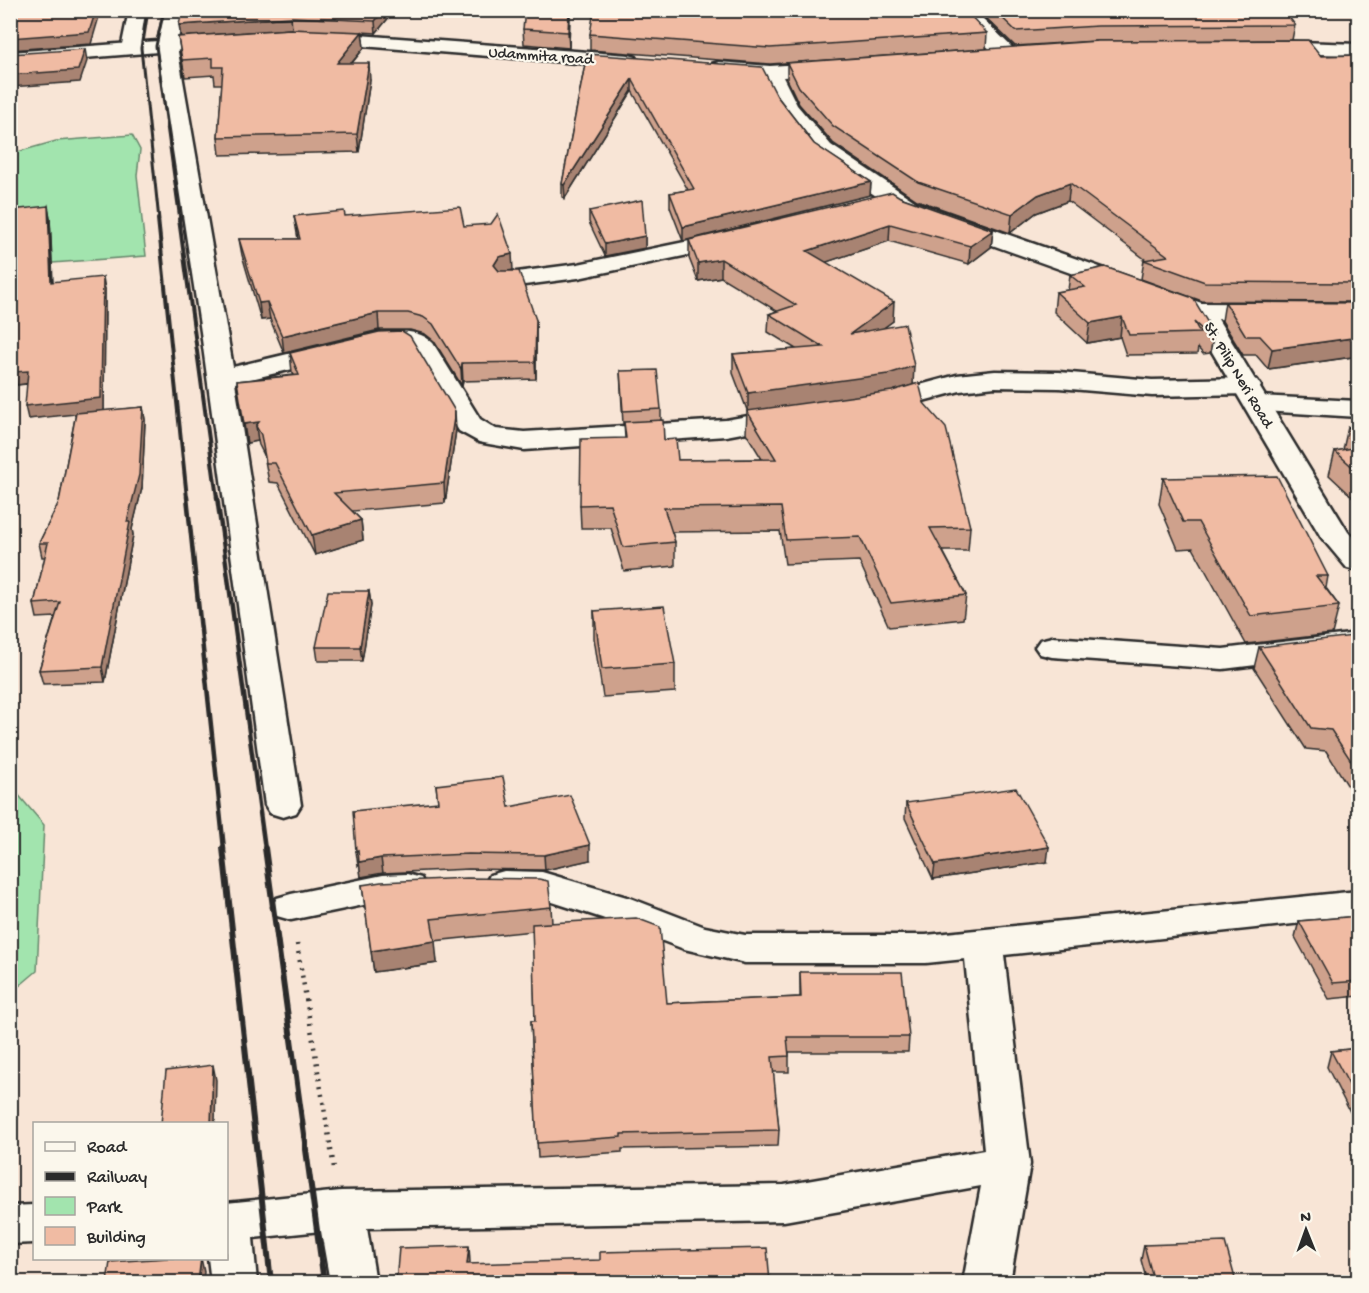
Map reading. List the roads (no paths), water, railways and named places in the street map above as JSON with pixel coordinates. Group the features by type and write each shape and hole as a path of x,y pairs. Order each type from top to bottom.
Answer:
{"street":[{"path":"131,49 138,10"},
{"path":"174,10 167,46 221,378 283,805"},
{"path":"963,10 991,40 1010,55"},
{"name":"Udammita road","path":"304,38 653,63"},
{"path":"10,58 247,41"},
{"path":"1256,47 1359,50"},
{"path":"987,57 1032,53"},
{"path":"700,67 770,72 850,66"},
{"name":"St. Pilip Neri Road","path":"770,72 788,107 823,150 908,207 1201,311 1336,537 1359,561"},
{"path":"864,207 895,198"},
{"path":"509,280 579,272 754,235"},
{"path":"1201,311 1359,312"},
{"path":"221,378 380,340 405,338 418,342 424,349 469,425 489,436 524,441 726,428 754,421 814,413"},
{"path":"856,408 890,404 957,383 995,379 1059,380 1253,395 1359,409"},
{"path":"1052,647 1223,659 1359,643"},
{"path":"291,907 383,888 453,884 542,885 616,908 698,939 745,949 926,949 1359,904"},
{"path":"983,943 1008,1164 987,1282"},
{"path":"228,1222 341,1210 784,1203 1008,1164"},
{"path":"341,1210 353,1282"},
{"path":"10,1225 33,1224"},
{"path":"228,1231 234,1282"}],"railway":[{"path":"147,10 141,48 159,220"},
{"path":"164,10 156,46 180,220"},
{"path":"158,219 187,498"},
{"path":"179,219 217,498"},
{"path":"187,497 224,849"},
{"path":"217,497 265,849"},
{"path":"223,848 271,1282"},
{"path":"265,848 324,1282"}]}
